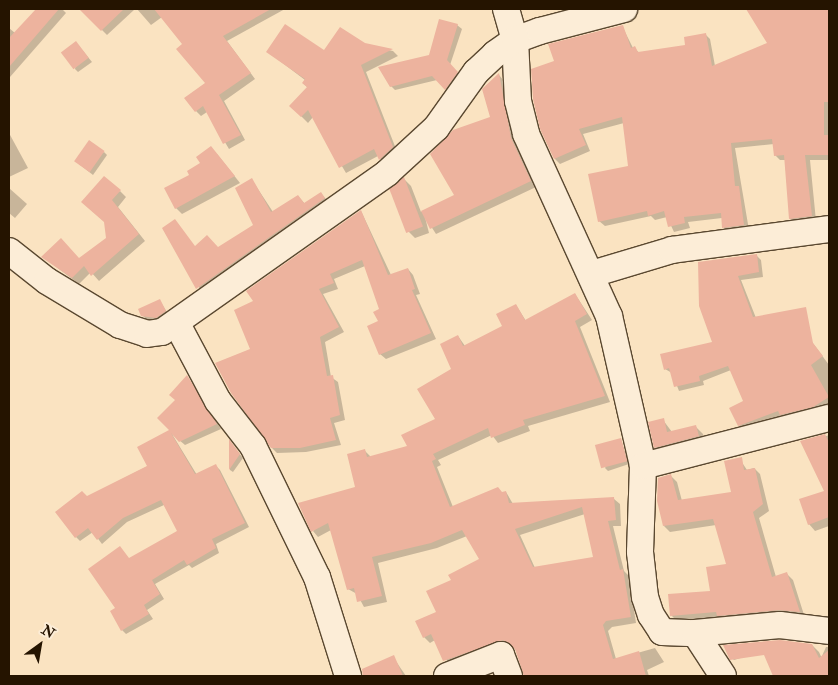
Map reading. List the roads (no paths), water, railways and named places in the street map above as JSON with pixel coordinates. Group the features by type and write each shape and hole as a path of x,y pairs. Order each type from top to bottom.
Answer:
{"street":[{"path":"506,9 515,40 518,101 526,134 592,274 609,316 643,466 640,552 644,597 651,615 662,632 695,633 780,625 829,631"},
{"path":"9,251 47,280 120,325 147,334 162,332 177,324 387,173 436,128 476,72 515,40 624,9"},
{"path":"592,274 672,250 829,229"},
{"path":"177,324 218,401 253,446 317,577 348,676"},
{"path":"643,466 829,418"},
{"path":"695,633 723,676"},
{"path":"447,676 501,655 509,676"}]}
